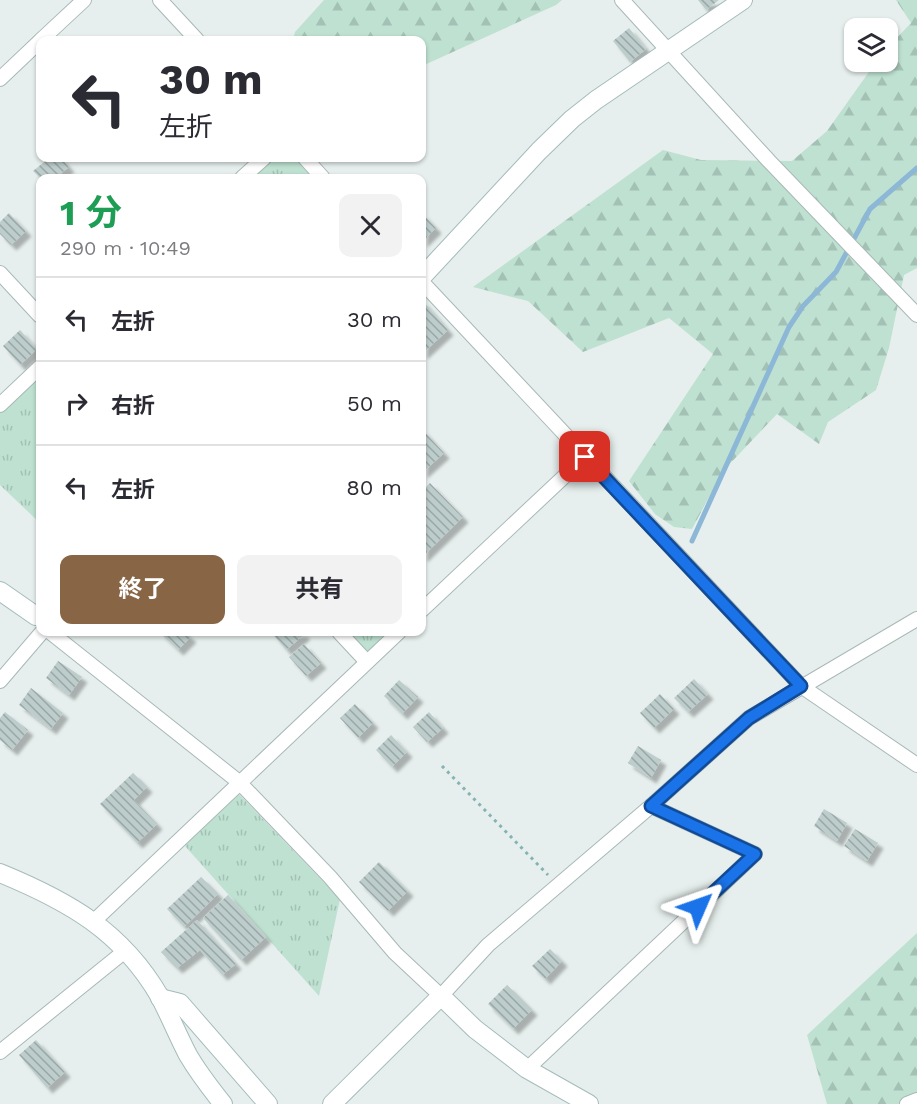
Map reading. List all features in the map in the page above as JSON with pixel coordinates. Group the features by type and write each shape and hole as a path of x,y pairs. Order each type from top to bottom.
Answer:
{"street":[{"path":"46,36 84,0"},
{"path":"160,0 193,36"},
{"path":"622,0 769,161 917,315"},
{"path":"426,273 539,151 572,119 596,100 743,0"},
{"path":"0,79 36,46"},
{"path":"246,174 260,162"},
{"path":"309,162 319,174"},
{"path":"0,273 36,312"},
{"path":"426,286 801,686 917,765"},
{"path":"0,405 36,371"},
{"path":"426,606 585,457"},
{"path":"0,591 36,616"},
{"path":"332,1104 441,996 488,945 651,806 749,718 917,620"},
{"path":"0,681 39,636"},
{"path":"55,636 239,782 330,878 395,953 475,1029 527,1069 589,1104"},
{"path":"343,636 367,662"},
{"path":"94,921 395,636"},
{"path":"527,1069 755,854 651,806"},
{"path":"0,873 56,897 94,921 124,951 144,973 160,998 189,1057 223,1104"},
{"path":"0,1052 124,951"},
{"path":"160,998 180,1004 268,1104"},
{"path":"907,1104 917,1100"}],"path":[{"path":"442,766 557,885"}],"green space":[{"path":"324,0 562,0 556,5 426,64 426,36 294,36"},
{"path":"896,0 917,0 917,268 904,275 889,348 876,390 828,422 819,444 777,414 723,471 692,529 674,527 655,514 629,481 713,354 669,318 583,352 528,301 473,287 663,150 701,160 792,161 827,131 869,72 898,72 898,37 911,23"},
{"path":"260,162 309,162 319,174 246,174"},
{"path":"36,371 36,519 0,485 0,405"},
{"path":"343,636 390,636 364,658"},
{"path":"233,788 340,899 319,996 185,846"},
{"path":"917,933 917,1104 827,1104 807,1035"}],"building":[{"path":"698,0 719,0 706,10"},
{"path":"629,28 646,49 630,62 613,41"},
{"path":"44,162 65,162 69,167 60,174 36,174 33,171"},
{"path":"9,213 26,231 11,245 0,234 0,222"},
{"path":"426,217 436,228 426,238"},
{"path":"426,305 448,330 426,350"},
{"path":"20,330 36,350 20,365 3,346"},
{"path":"426,433 444,453 426,469"},
{"path":"430,483 463,517 426,553 426,487"},
{"path":"163,636 191,637 178,650"},
{"path":"274,636 303,636 286,650"},
{"path":"304,644 321,663 306,676 289,657"},
{"path":"58,661 82,677 69,695 46,678"},
{"path":"694,679 708,694 688,712 674,698"},
{"path":"399,680 418,697 402,714 384,696"},
{"path":"31,688 63,713 51,729 19,705"},
{"path":"660,694 674,709 654,728 640,713"},
{"path":"355,704 373,723 358,738 340,718"},
{"path":"5,712 28,730 12,750 0,740 0,718"},
{"path":"429,712 443,728 427,742 413,727"},
{"path":"391,735 407,752 392,767 376,750"},
{"path":"638,746 661,760 651,778 628,763"},
{"path":"133,773 147,787 134,800 157,824 137,843 100,804"},
{"path":"824,809 847,823 837,841 814,826"},
{"path":"855,829 878,843 867,861 844,846"},
{"path":"379,862 408,891 388,911 359,882"},
{"path":"201,877 218,894 184,927 167,909"},
{"path":"228,895 266,937 241,960 203,918"},
{"path":"197,920 236,964 222,975 200,950 177,968 161,952"},
{"path":"550,949 562,961 545,979 532,966"},
{"path":"507,985 532,1010 513,1029 488,1004"},
{"path":"36,1040 65,1072 47,1088 19,1055"}],"waterway":[{"path":"692,541 789,327 803,306 836,272 870,209 917,168"}],"route":[{"path":"585,457 801,686 749,718 651,806 755,854 698,907"}]}
